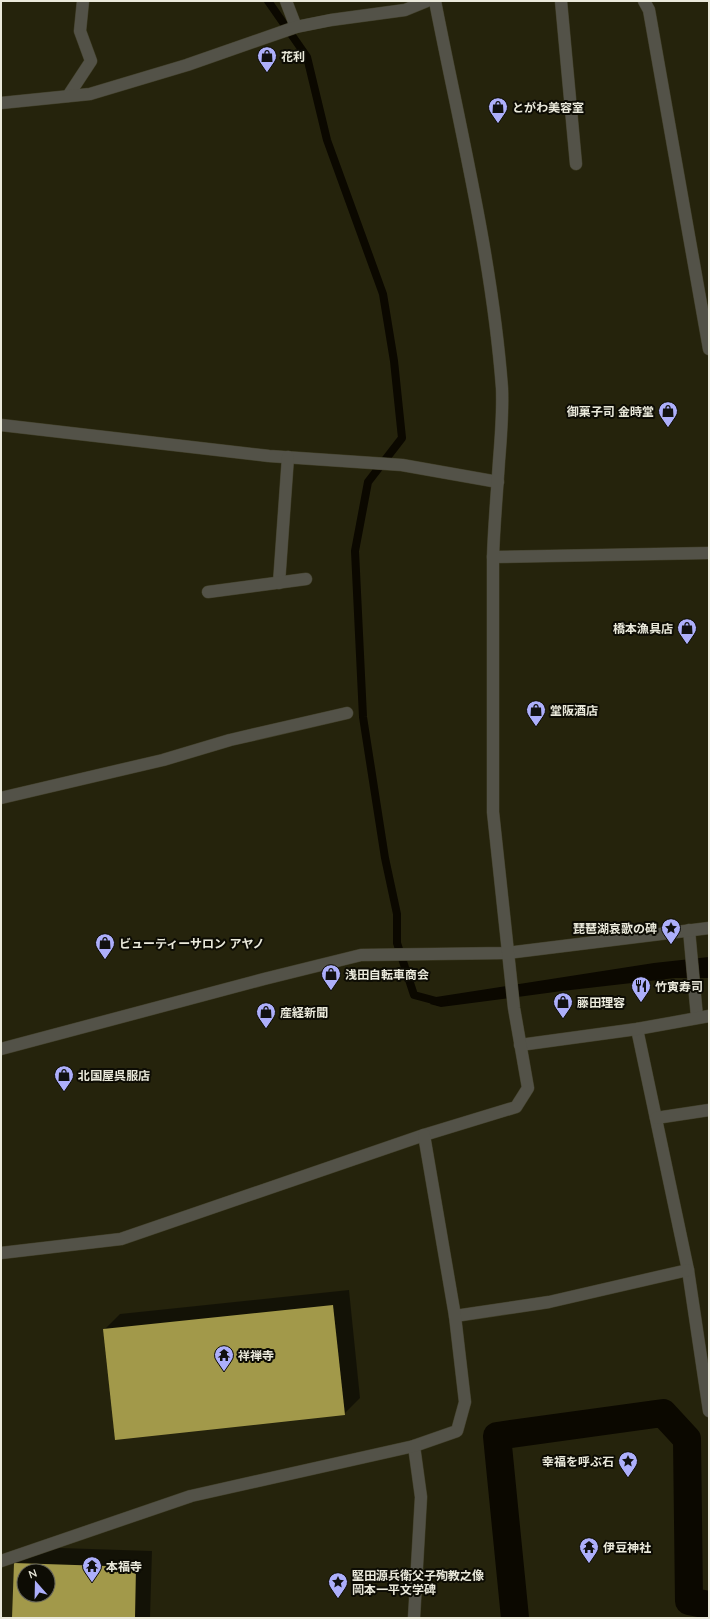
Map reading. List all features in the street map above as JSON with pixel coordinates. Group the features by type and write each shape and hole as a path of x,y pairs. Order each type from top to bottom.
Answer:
{"street":[{"path":"68,96 91,61 80,31 83,1"},
{"path":"286,1 296,27"},
{"path":"1,103 90,94 186,65 296,27 331,20 405,10 428,1"},
{"path":"1,1253 121,1239 424,1135 516,1107 528,1088 514,1008 507,953 493,812 493,557 501,433 502,390 495,322 477,211 435,1"},
{"path":"562,1 576,164"},
{"path":"644,1 649,10 709,349"},
{"path":"1,425 288,457 402,465 498,482"},
{"path":"279,583 288,457"},
{"path":"493,557 709,554"},
{"path":"208,592 306,579"},
{"path":"1,798 163,760 230,740 347,713"},
{"path":"1,1049 264,979 361,955 507,953 709,928"},
{"path":"520,1045 637,1029 703,1017 694,988 689,930"},
{"path":"637,1029 688,1270 709,1411"},
{"path":"656,1118 709,1110"},
{"path":"1,1562 191,1496 414,1446 457,1431 465,1402 455,1316 424,1135"},
{"path":"455,1316 550,1302 688,1270"},
{"path":"414,1446 421,1497 414,1618"}],"shaded area":[{"path":"709,957 709,978 675,978 441,1007 430,1004 436,997 654,963"}],"building":[{"name":"祥禅寺","path":"333,1305 345,1415 115,1440 103,1329"},
{"name":"本福寺","path":"14,1563 16,1563 16,1603 56,1603 56,1564 136,1567 135,1618 12,1618"}],"waterway":[{"path":"268,1 307,57 327,140 383,294 394,361 402,438 368,482 355,551 363,717 385,858 397,914 397,943 414,995 444,1002"},
{"path":"515,1618 497,1436 663,1413 687,1439 689,1601 709,1605"}],"place":[{"name":"花利","path":"267,73"},
{"name":"とがわ美容室","path":"498,124"},
{"name":"御菓子司 金時堂","path":"668,428"},
{"name":"橋本漁具店","path":"687,645"},
{"name":"堂阪酒店","path":"536,727"},
{"name":"琵琶湖哀歌の碑","path":"671,945"},
{"name":"ビューティーサロン アヤノ","path":"105,960"},
{"name":"浅田自転車商会","path":"331,991"},
{"name":"竹寅寿司","path":"641,1003"},
{"name":"藤田理容","path":"563,1019"},
{"name":"産経新聞","path":"266,1029"},
{"name":"北国屋呉服店","path":"64,1092"},
{"name":"祥禅寺","path":"224,1372"},
{"name":"幸福を呼ぶ石","path":"628,1478"},
{"name":"伊豆神社","path":"589,1564"},
{"name":"本福寺","path":"92,1583"},
{"name":"堅田源兵衛父子殉教之像 岡本一平文学碑","path":"338,1599"}]}
